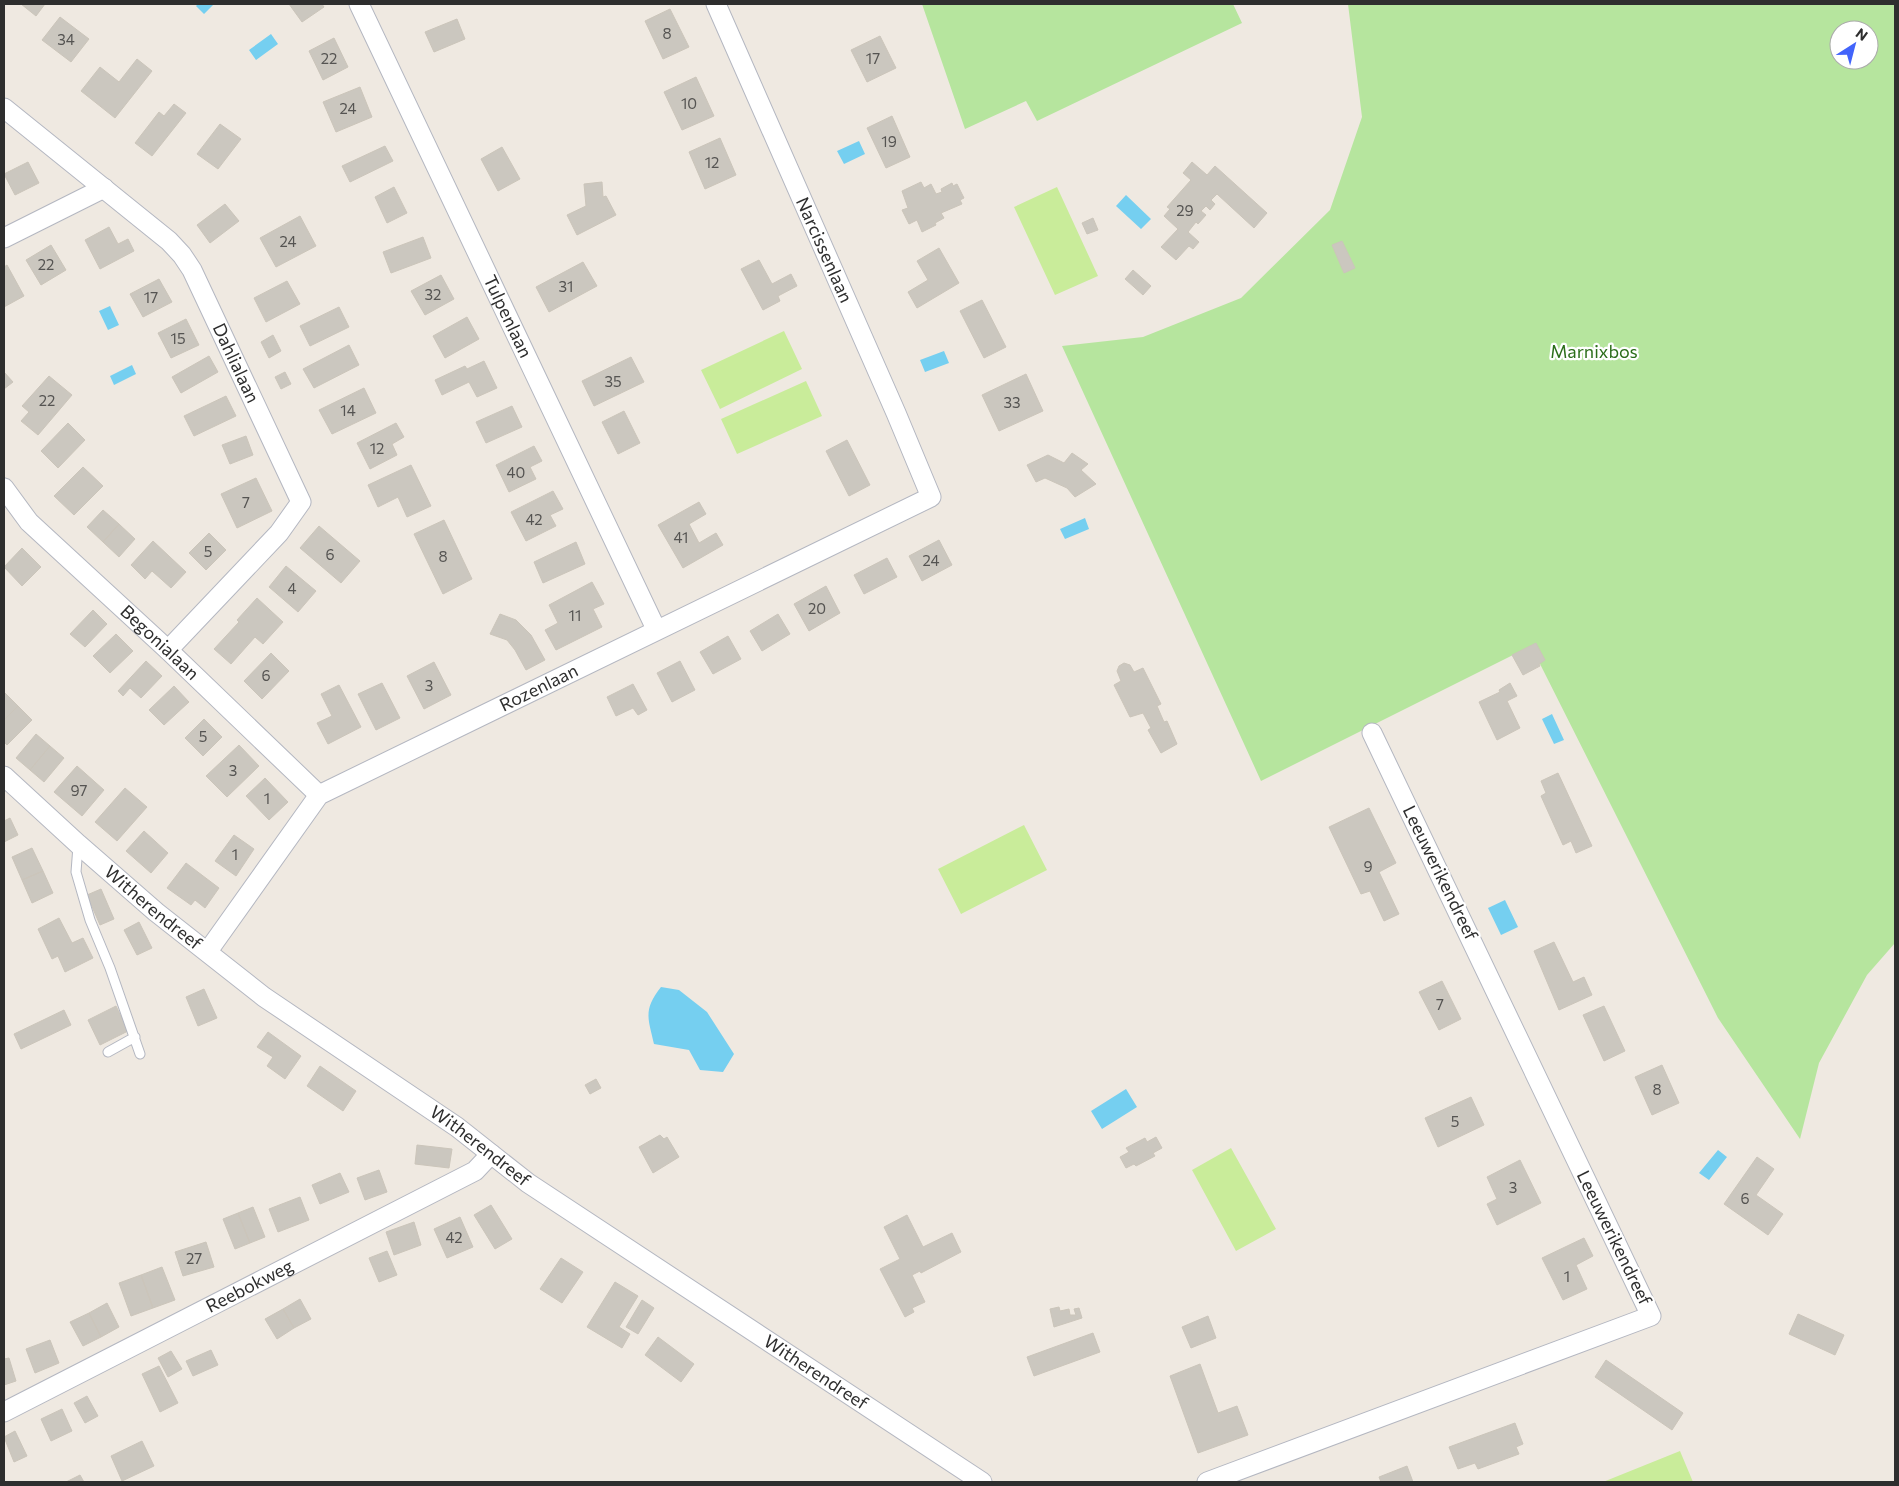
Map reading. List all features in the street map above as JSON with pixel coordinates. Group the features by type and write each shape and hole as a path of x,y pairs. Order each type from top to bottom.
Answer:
{"street":[{"name":"Tulpenlaan","path":"358,4 656,630"},
{"name":"Narcissenlaan","path":"716,4 931,497"},
{"name":"Dahlialaan","path":"4,108 169,241 182,255 192,270 301,502 279,533 168,650"},
{"path":"4,238 104,188"},
{"name":"Begonialaan","path":"4,488 29,522 168,650 319,795"},
{"name":"Rozenlaan","path":"208,951 319,795 931,497"},
{"name":"Leeuwerikendreef","path":"1207,1482 1651,1316 1372,732"},
{"name":"Witherendreef","path":"4,776 156,912 208,951 264,997 457,1127 528,1183 982,1482"},
{"name":"Reebokweg","path":"4,1412 475,1171 491,1154"}],"lane":[{"path":"78,844 76,872 90,920 110,968 140,1054"},
{"path":"108,1052 135,1038"}],"green space":[{"path":"922,4 1233,4 1242,23 1037,121 1026,101 965,129"},
{"name":"Marnixbos","path":"1348,4 1895,4 1895,943 1867,975 1819,1063 1800,1139 1718,1018 1531,646 1261,781 1062,346 1143,337 1241,298 1330,210 1362,117"},
{"path":"1057,187 1098,276 1055,295 1014,207"},
{"path":"784,331 802,369 720,409 701,370"},
{"path":"806,381 822,416 737,454 721,419"},
{"path":"1024,825 1047,870 961,914 938,869"},
{"path":"1231,1148 1276,1229 1236,1251 1192,1170"},
{"path":"1680,1451 1693,1482 1603,1482"}],"water":[{"path":"198,4 214,4 204,14 196,6"},
{"path":"271,34 278,44 256,60 249,50"},
{"path":"859,141 865,154 844,164 837,151"},
{"path":"1126,195 1151,219 1141,229 1116,206"},
{"path":"110,306 119,325 108,330 99,311"},
{"path":"944,351 949,363 925,372 920,360"},
{"path":"132,365 136,374 114,385 110,376"},
{"path":"1085,518 1089,529 1065,539 1060,529"},
{"path":"1552,714 1564,740 1554,744 1542,719"},
{"path":"1505,900 1518,927 1501,935 1488,908"},
{"path":"661,987 679,990 707,1012 734,1054 723,1072 700,1070 689,1050 654,1044 648,1014 651,1002"},
{"path":"1126,1089 1137,1107 1102,1129 1091,1111"},
{"path":"1718,1150 1727,1157 1709,1180 1699,1173"}],"building":[{"path":"21,4 45,4 36,16"},
{"path":"289,4 322,4 324,7 302,22"},
{"path":"670,9 689,47 663,59 645,21"},
{"path":"60,17 89,39 71,62 42,40"},
{"path":"457,19 465,39 434,52 425,32"},
{"path":"880,36 896,68 867,82 851,50"},
{"path":"334,38 348,67 323,80 309,51"},
{"path":"137,59 152,71 115,118 81,91 100,67 119,82"},
{"path":"696,77 714,116 682,130 664,92"},
{"path":"360,87 372,117 336,132 323,102"},
{"path":"174,104 186,113 152,156 135,143 159,112 164,116"},
{"path":"892,116 910,157 886,168 867,128"},
{"path":"220,124 241,139 218,169 197,154"},
{"path":"720,138 736,175 705,189 689,152"},
{"path":"385,146 393,161 350,182 342,166"},
{"path":"502,147 520,179 498,191 481,159"},
{"path":"28,162 39,183 15,195 4,174"},
{"path":"1192,162 1207,175 1215,166 1267,213 1254,228 1217,194 1211,200 1215,204 1210,210 1206,206 1201,211 1206,215 1198,224 1196,222 1188,232 1199,242 1193,249 1189,246 1176,260 1161,247 1178,229 1164,216 1170,209 1167,207 1191,180 1183,173"},
{"path":"602,182 603,197 606,196 616,215 577,235 567,215 586,206 584,184"},
{"path":"921,182 924,188 931,184 936,194 942,192 941,189 952,183 953,186 957,184 964,198 960,200 962,204 941,213 944,218 935,223 936,225 922,232 917,220 909,224 902,210 908,208 902,191"},
{"path":"394,187 407,213 387,223 375,197"},
{"path":"225,204 239,221 210,243 197,225"},
{"path":"300,216 316,246 276,267 260,238"},
{"path":"1093,218 1098,230 1087,234 1082,223"},
{"path":"109,227 118,244 128,239 134,251 100,269 85,240"},
{"path":"423,237 431,258 391,273 383,252"},
{"path":"1342,241 1355,268 1344,273 1332,245"},
{"path":"51,245 66,270 41,285 26,260"},
{"path":"939,248 959,283 917,308 908,292 928,280 917,261"},
{"path":"759,260 772,284 791,274 797,286 778,296 780,301 763,310 741,269"},
{"path":"583,262 597,286 549,312 536,287"},
{"path":"7,265 24,296 4,307 4,267"},
{"path":"1133,270 1151,286 1143,295 1125,279"},
{"path":"441,275 454,299 425,315 411,291"},
{"path":"159,279 172,302 143,317 130,294"},
{"path":"287,281 300,304 266,322 254,298"},
{"path":"982,300 1006,347 984,358 960,311"},
{"path":"339,307 349,327 310,346 300,326"},
{"path":"467,317 479,339 445,358 433,336"},
{"path":"186,319 199,345 171,358 158,333"},
{"path":"273,335 281,351 269,358 261,342"},
{"path":"349,345 359,365 314,388 303,369"},
{"path":"209,356 218,372 181,393 172,377"},
{"path":"631,357 644,382 594,406 582,381"},
{"path":"484,361 497,388 477,397 469,382 442,395 435,380 465,366 467,369"},
{"path":"4,372 13,382 4,389"},
{"path":"285,372 291,384 281,389 275,377"},
{"path":"1026,374 1043,411 999,431 982,395"},
{"path":"49,376 72,395 38,435 21,421 29,412 22,406"},
{"path":"364,388 376,413 332,434 319,410"},
{"path":"226,396 236,416 194,436 184,416"},
{"path":"512,406 522,427 486,443 476,422"},
{"path":"624,411 640,443 618,454 602,422"},
{"path":"68,423 85,440 58,468 41,451"},
{"path":"396,423 404,437 392,444 397,455 370,469 357,443"},
{"path":"246,436 253,455 230,464 222,445"},
{"path":"847,440 870,485 849,496 826,451"},
{"path":"534,446 542,461 530,467 536,479 509,492 496,465"},
{"path":"1072,453 1088,464 1081,470 1096,484 1075,497 1067,488 1045,478 1036,482 1027,465 1048,455 1064,463"},
{"path":"411,465 431,506 407,517 398,497 378,507 368,485"},
{"path":"83,467 103,486 74,515 54,496"},
{"path":"256,478 272,511 237,528 221,494"},
{"path":"553,491 563,509 550,515 556,526 526,541 511,512"},
{"path":"699,502 706,514 689,524 699,543 716,533 723,545 683,568 658,525"},
{"path":"103,510 119,524 103,542 87,527"},
{"path":"444,520 472,579 443,594 414,534"},
{"path":"119,524 135,539 119,557 103,542"},
{"path":"319,526 360,561 341,583 300,548"},
{"path":"209,533 226,550 206,570 189,553"},
{"path":"939,540 952,565 922,581 909,556"},
{"path":"153,541 186,572 171,588 152,571 145,579 131,565"},
{"path":"576,542 585,564 543,583 534,562"},
{"path":"22,548 41,567 22,586 4,567"},
{"path":"887,558 897,577 864,594 854,575"},
{"path":"286,566 316,591 298,612 269,587"},
{"path":"592,582 604,604 593,609 602,627 556,650 545,630 558,623 549,605"},
{"path":"826,586 840,613 809,631 794,604"},
{"path":"257,598 283,622 263,644 255,637 231,664 214,649 239,622 237,620"},
{"path":"93,610 107,624 85,647 70,634"},
{"path":"500,614 516,620 531,635 545,660 526,670 507,640 490,634"},
{"path":"778,614 790,634 762,651 750,631"},
{"path":"116,634 133,651 110,673 93,656"},
{"path":"728,636 741,659 713,674 700,652"},
{"path":"1536,643 1545,660 1539,664 1540,666 1523,675 1512,655"},
{"path":"271,653 289,671 262,699 244,681"},
{"path":"146,661 162,676 141,698 130,688 123,696 118,691"},
{"path":"680,661 695,690 672,702 657,673"},
{"path":"434,662 451,695 424,709 407,676"},
{"path":"1124,663 1130,665 1134,672 1143,668 1161,704 1157,706 1164,722 1167,721 1177,744 1161,753 1148,730 1151,728 1143,713 1130,717 1114,685 1121,681 1117,671 1119,666"},
{"path":"382,683 400,718 376,730 358,694"},
{"path":"1510,683 1517,696 1507,701 1520,728 1497,740 1479,702 1500,692 1499,690"},
{"path":"633,684 647,710 638,715 633,708 616,716 607,697"},
{"path":"339,685 361,727 328,744 317,723 332,716 321,694"},
{"path":"174,686 189,702 164,725 149,710"},
{"path":"4,692 18,706 4,720"},
{"path":"18,706 32,720 7,745 4,742 4,720"},
{"path":"204,719 222,737 203,756 185,738"},
{"path":"36,734 50,746 30,770 16,758"},
{"path":"239,745 259,766 227,797 206,776"},
{"path":"50,746 64,758 44,782 30,770"},
{"path":"77,766 104,790 82,816 54,792"},
{"path":"1558,773 1592,846 1576,853 1571,841 1563,845 1541,796 1546,793 1541,781"},
{"path":"265,778 288,802 269,820 246,796"},
{"path":"125,788 147,807 117,841 95,822"},
{"path":"1369,808 1396,863 1379,872 1399,914 1384,921 1370,891 1361,894 1329,827"},
{"path":"10,818 18,835 4,842 4,821"},
{"path":"144,831 168,853 151,873 126,851"},
{"path":"234,835 254,849 236,876 215,861"},
{"path":"32,848 43,871 22,880 12,857"},
{"path":"186,863 219,888 205,908 195,900 191,905 167,888"},
{"path":"43,871 53,893 32,903 22,880"},
{"path":"101,889 114,919 100,925 87,895"},
{"path":"59,918 72,943 83,938 93,958 65,972 58,956 52,959 38,929"},
{"path":"139,922 152,948 137,955 124,930"},
{"path":"1554,942 1573,982 1584,977 1592,995 1559,1010 1534,951"},
{"path":"1442,981 1461,1019 1439,1030 1419,992"},
{"path":"204,989 217,1018 198,1026 186,997"},
{"path":"116,1006 128,1031 100,1045 88,1020"},
{"path":"1604,1006 1625,1051 1604,1061 1583,1015"},
{"path":"64,1010 71,1025 21,1049 14,1034"},
{"path":"268,1032 301,1056 285,1079 267,1066 273,1057 257,1047"},
{"path":"1662,1065 1679,1103 1652,1115 1635,1077"},
{"path":"320,1066 356,1091 343,1111 307,1086"},
{"path":"596,1079 601,1088 590,1094 585,1085"},
{"path":"1471,1097 1484,1125 1438,1147 1425,1118"},
{"path":"660,1135 664,1139 667,1137 679,1157 653,1173 639,1147"},
{"path":"1156,1137 1162,1148 1153,1153 1155,1156 1136,1166 1134,1164 1126,1168 1120,1157 1129,1152 1126,1148 1145,1138 1147,1142"},
{"path":"417,1145 452,1149 449,1168 415,1164"},
{"path":"1757,1157 1774,1169 1756,1195 1783,1214 1768,1235 1724,1204"},
{"path":"1520,1160 1541,1203 1497,1225 1487,1204 1497,1199 1487,1177"},
{"path":"379,1170 387,1192 365,1200 357,1178"},
{"path":"340,1173 349,1192 320,1204 312,1185"},
{"path":"300,1197 309,1220 278,1232 269,1209"},
{"path":"491,1205 512,1239 495,1249 474,1215"},
{"path":"253,1207 265,1237 250,1243 238,1213"},
{"path":"238,1213 250,1243 235,1249 223,1219"},
{"path":"907,1215 923,1247 952,1233 961,1252 921,1273 920,1271 912,1275 925,1302 912,1308 914,1312 905,1317 880,1269 900,1259 884,1227"},
{"path":"460,1217 473,1247 447,1258 434,1229"},
{"path":"414,1222 421,1245 394,1255 386,1232"},
{"path":"1584,1238 1593,1256 1576,1265 1587,1289 1563,1300 1542,1258"},
{"path":"206,1242 214,1267 183,1276 175,1252"},
{"path":"387,1251 397,1275 379,1282 369,1258"},
{"path":"561,1258 583,1272 562,1303 540,1289"},
{"path":"162,1267 175,1300 153,1308 141,1275"},
{"path":"141,1275 153,1308 131,1316 119,1283"},
{"path":"615,1282 638,1296 619,1327 630,1334 622,1348 587,1327"},
{"path":"300,1299 311,1319 294,1328 283,1309"},
{"path":"642,1300 654,1308 638,1334 626,1327"},
{"path":"107,1303 119,1327 101,1337 89,1313"},
{"path":"1059,1307 1060,1311 1069,1309 1070,1315 1076,1315 1074,1309 1079,1308 1082,1318 1054,1327 1050,1309"},
{"path":"283,1309 294,1328 277,1339 265,1319"},
{"path":"89,1313 101,1337 83,1346 70,1322"},
{"path":"1798,1314 1844,1335 1835,1355 1789,1334"},
{"path":"1208,1316 1216,1338 1191,1348 1182,1327"},
{"path":"1093,1333 1100,1352 1034,1376 1027,1357"},
{"path":"658,1337 694,1364 681,1382 645,1355"},
{"path":"50,1340 59,1363 35,1373 26,1349"},
{"path":"211,1350 218,1365 193,1376 186,1361"},
{"path":"171,1351 182,1369 168,1377 158,1358"},
{"path":"9,1358 16,1381 4,1385 4,1359"},
{"path":"1606,1360 1683,1413 1672,1430 1595,1377"},
{"path":"1200,1364 1218,1413 1237,1406 1248,1435 1198,1453 1170,1376"},
{"path":"159,1366 178,1403 160,1412 142,1374"},
{"path":"87,1396 98,1416 85,1423 74,1403"},
{"path":"62,1409 72,1431 51,1441 41,1419"},
{"path":"1515,1423 1523,1444 1516,1447 1519,1454 1478,1469 1475,1463 1458,1469 1449,1447"},
{"path":"15,1431 27,1456 14,1462 4,1437"},
{"path":"142,1441 154,1466 122,1481 111,1456"},
{"path":"1407,1466 1413,1482 1381,1482 1379,1477"},
{"path":"80,1475 84,1482 66,1482"}]}
